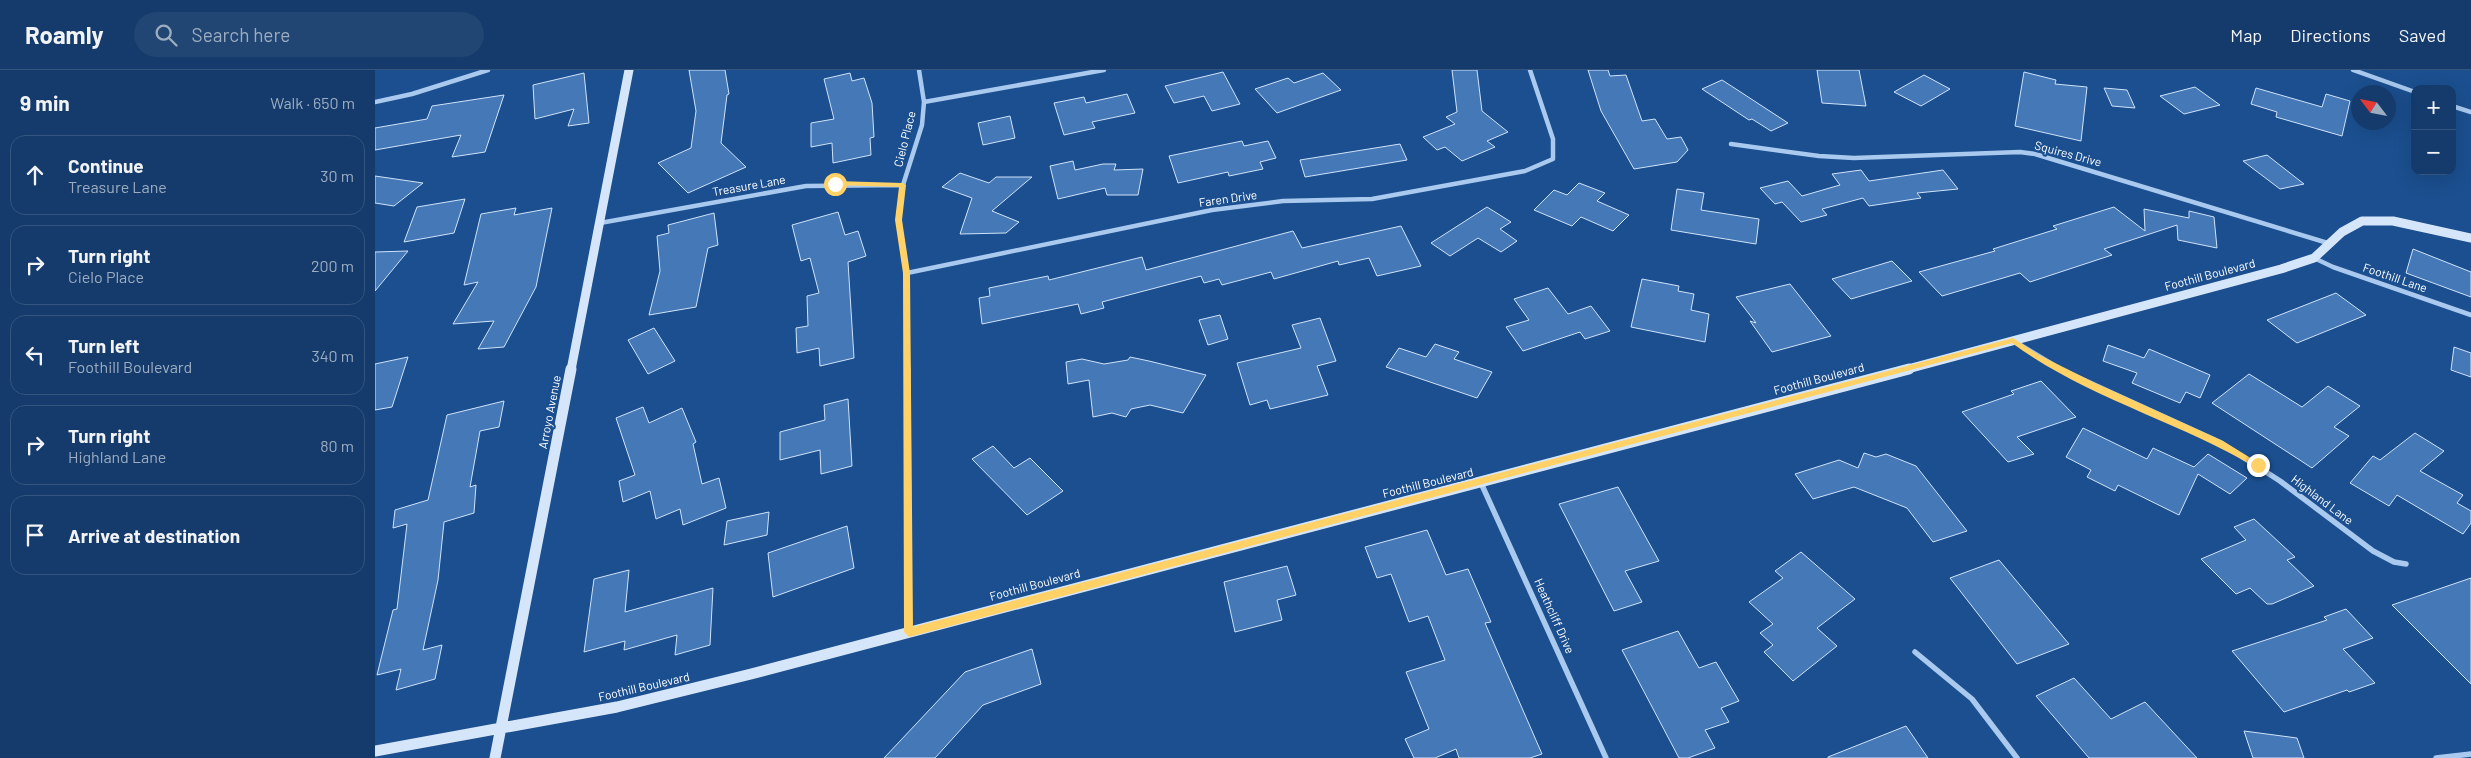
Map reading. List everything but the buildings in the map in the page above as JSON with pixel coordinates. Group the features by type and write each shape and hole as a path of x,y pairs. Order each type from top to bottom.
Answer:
{"street":[{"path":"375,102 412,94 488,70"},
{"name":"Arroyo Avenue","path":"495,758 629,70"},
{"name":"Cielo Place","path":"909,632 907,273 899,220 903,185 922,125 924,102 919,70"},
{"path":"924,102 1105,70"},
{"name":"Faren Drive","path":"907,273 1211,210 1283,201 1372,199 1525,171 1553,159 1553,139 1530,70"},
{"path":"2353,70 2411,91"},
{"path":"2456,107 2471,112"},
{"name":"Squires Drive","path":"1731,144 1819,156 1854,158 2020,152 2035,154 2278,226 2331,244"},
{"name":"Treasure Lane","path":"600,223 806,186 835,184 903,185"},
{"name":"Foothill Boulevard","path":"375,751 617,707 1481,483 2281,269 2314,258 2353,224 2363,221 2378,220 2412,224 2471,238"},
{"name":"Foothill Lane","path":"2314,258 2333,268 2471,315"},
{"name":"Highland Lane","path":"2013,340 2036,357 2092,385 2221,443 2258,465 2373,551 2394,562 2406,564"},
{"name":"Heathcliff Drive","path":"1481,483 1606,758"},
{"path":"1915,652 1972,699 2017,758"},
{"path":"2436,758 2471,754"}],"route":[{"path":"835,184 903,185 899,220 907,273 909,632 1481,483 2013,340 2036,357 2092,385 2221,443 2258,465"}]}
